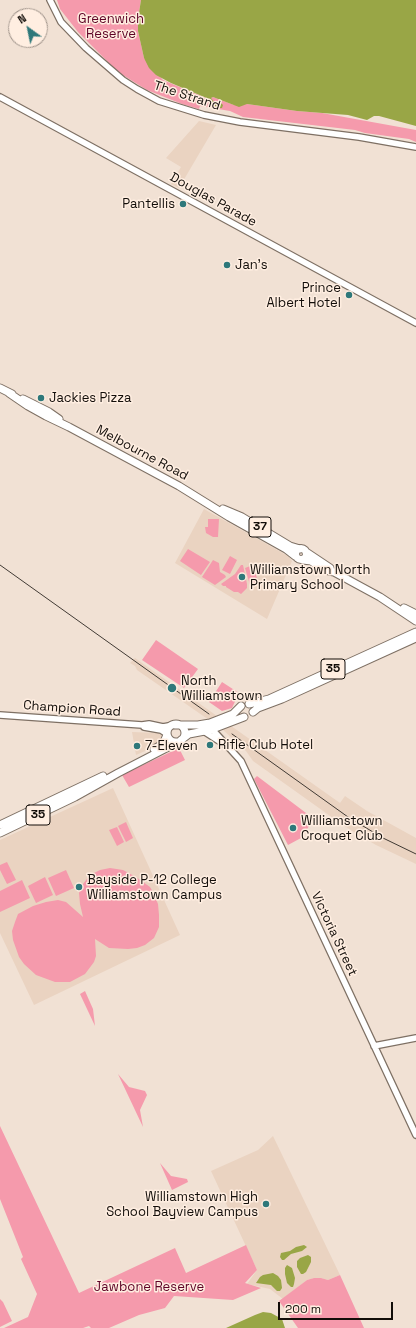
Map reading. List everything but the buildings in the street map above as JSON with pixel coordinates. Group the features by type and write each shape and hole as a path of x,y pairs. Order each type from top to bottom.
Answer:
{"main road":[{"name":"Melbourne Road","path":"0,388 30,407 203,500 288,545 303,550 334,572"},
{"name":"Melbourne Road","path":"241,520 296,556"},
{"path":"296,556 296,551 303,550 306,557 303,560"},
{"name":"37","path":"296,556 298,559 303,560"},
{"name":"Melbourne Road","path":"303,560 311,562 325,570 334,572 380,597 416,614"},
{"name":"Melbourne Road","path":"380,597 416,621"},
{"name":"35","path":"0,833 161,746 166,741 168,729 174,725 193,725 213,729 244,717 249,717 259,707 275,702 416,632"},
{"name":"35","path":"0,825 78,792 118,773 180,740 188,734 205,728 214,722 233,714 245,704 269,699 416,638"},
{"path":"249,704 252,707 253,712"},
{"path":"241,706 239,713 244,717"},
{"path":"167,734 173,741 180,740 184,734 183,729 180,726 174,725"}],"street":[{"name":"The Strand","path":"50,0 61,22 86,48 123,80 137,90 159,101 220,119 346,137 371,139 416,148"},
{"name":"Douglas Parade","path":"0,96 416,323"},
{"name":"Champion Road","path":"0,715 142,725 174,725"},
{"name":"Champion Road","path":"142,725 167,734"},
{"name":"Victoria Street","path":"205,728 226,745"},
{"name":"Victoria Street","path":"213,729 241,761 416,1135"},
{"path":"374,1046 416,1038"}],"shaded area":[{"path":"141,0 416,0 416,126 379,116 374,116 367,120 348,115 297,111 247,104 239,107 213,97 211,98 215,103 221,103 223,105 222,108 218,108 209,99 171,83 156,75 149,68 144,58 138,31"},
{"path":"199,121 216,125 179,188 171,184 181,167 166,158"},
{"name":"Williamstown North Primary School","path":"204,509 288,556 292,561 267,619 175,563"},
{"path":"135,658 340,803 345,796 367,811 416,838 416,864 357,834 253,761 246,751 222,729 137,670 135,666 130,663"},
{"name":"7-Eleven","path":"132,732 158,733 162,735 163,739 161,744 136,755"},
{"name":"Bayside P-12 College Williamstown Campus","path":"113,788 180,935 34,1005 0,933 0,840"},
{"name":"Williamstown High School Bayview Campus","path":"273,1136 340,1275 328,1280 314,1278 307,1280 283,1299 270,1289 247,1284 257,1270 211,1171 258,1150"},
{"path":"304,1245 307,1247 302,1251 291,1254 284,1260 280,1257 281,1253"},
{"path":"308,1255 311,1257 311,1262 306,1272 301,1274 297,1267 297,1261"},
{"path":"287,1265 292,1268 295,1278 293,1287 287,1283 285,1268"},
{"path":"273,1273 281,1280 282,1288 280,1291 277,1291 271,1285 256,1283 263,1275"},
{"path":"263,1312 271,1313 282,1319 285,1328 226,1328 255,1315"}],"green space":[{"name":"Greenwich Reserve","path":"57,0 141,0 138,31 144,58 163,80 208,99 213,97 234,105 247,104 322,113 416,130 416,142 409,139 365,133 355,130 243,117 230,111 200,106 199,109 182,104 147,90 118,72 78,32 60,9"},
{"path":"208,519 219,519 218,537 213,537 206,533 205,527 208,527"},
{"path":"188,549 210,562 201,575 180,561"},
{"path":"230,556 237,560 230,574 222,570"},
{"path":"213,560 219,563 220,572 226,577 215,585 202,577"},
{"path":"241,565 243,565 247,588 241,594 234,592 221,584 235,574"},
{"path":"253,565 258,582 250,585 245,568"},
{"path":"156,640 198,669 184,688 142,660"},
{"path":"222,682 239,693 232,708 222,711 209,702"},
{"path":"179,748 185,760 129,787 122,775"},
{"name":"Williamstown Croquet Club","path":"257,776 314,819 301,838 288,845 254,779"},
{"path":"126,822 133,838 126,842 118,826"},
{"path":"117,827 124,842 117,846 109,830"},
{"path":"7,862 16,880 7,884 0,870 0,865"},
{"path":"110,868 123,870 150,887 158,904 159,915 159,927 154,938 145,945 128,949 109,948 95,939 96,956 94,962 85,974 70,982 55,982 36,975 19,957 13,940 12,931 18,914 33,906 58,900 66,902 83,917 79,893 83,884 90,875 100,870"},
{"path":"66,870 74,888 56,896 48,878"},
{"path":"45,877 53,895 36,903 28,886"},
{"path":"22,880 30,898 0,912 0,891"},
{"path":"85,991 93,1009 95,1026 80,994"},
{"path":"118,1074 129,1087 145,1091 147,1095 140,1110 143,1127"},
{"name":"Jawbone Reserve","path":"0,1126 79,1293 175,1248 186,1273 246,1245 257,1270 245,1283 261,1288 233,1300 174,1296 165,1308 139,1315 109,1328 91,1328 89,1326 83,1328 4,1328 28,1317 37,1294 21,1259 23,1257 0,1199"},
{"path":"160,1163 171,1176 187,1179 188,1182 172,1190"},
{"path":"340,1275 364,1328 298,1328 279,1301 307,1280 321,1278 328,1280"},
{"path":"0,1299 12,1321 0,1327"}],"railway":[{"path":"0,565 209,714"},
{"path":"232,734 348,817 383,838 416,854"}],"place":[{"name":"Pantellis","path":"183,204"},
{"name":"Jan's","path":"227,265"},
{"name":"Prince Albert Hotel","path":"349,295"},
{"name":"Jackies Pizza","path":"41,398"},
{"name":"Williamstown North Primary School","path":"242,577"},
{"name":"North Williamstown","path":"172,688"},
{"name":"Rifle Club Hotel","path":"210,745"},
{"name":"7-Eleven","path":"137,746"},
{"name":"Williamstown Croquet Club","path":"293,828"},
{"name":"Bayside P-12 College Williamstown Campus","path":"79,887"},
{"name":"Williamstown High School Bayview Campus","path":"266,1204"}]}
